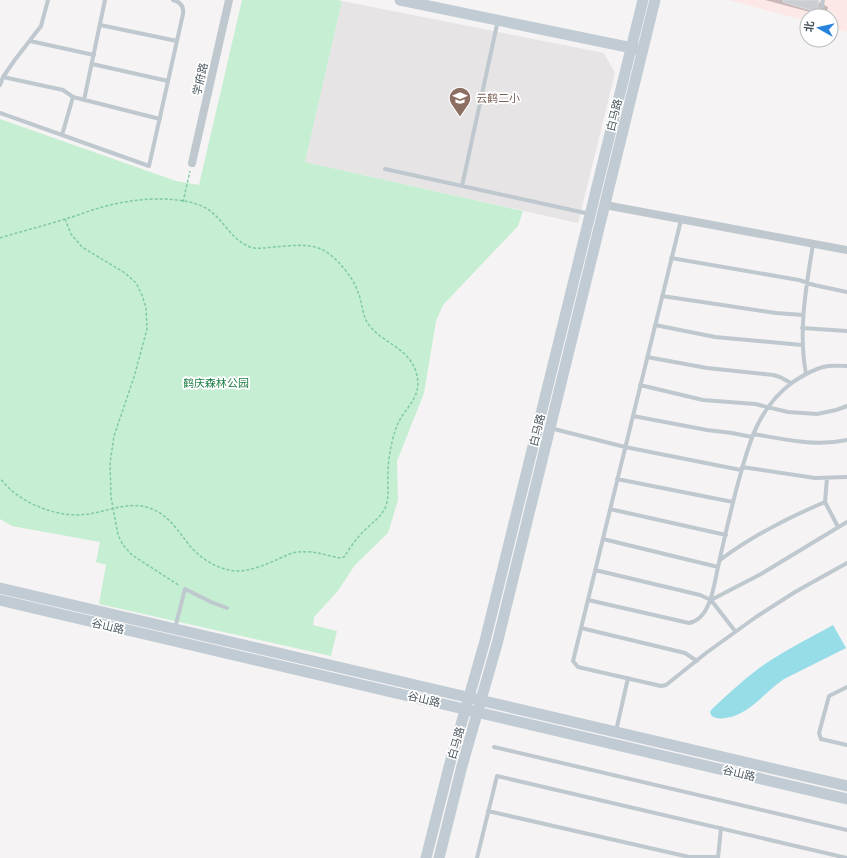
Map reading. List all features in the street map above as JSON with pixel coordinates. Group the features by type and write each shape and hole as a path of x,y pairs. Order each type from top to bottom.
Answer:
{"street":[{"name":"学府路","path":"192,163 229,0"},
{"path":"400,0 643,50"},
{"name":"白马路","path":"426,858 450,763 487,633 643,0"},
{"name":"白马路","path":"439,858 462,766 496,644 655,0"},
{"path":"605,206 847,250"},
{"name":"谷山路","path":"0,588 847,786"},
{"name":"谷山路","path":"0,600 847,799"}],"lane":[{"path":"0,85 3,77 14,60 42,26 48,0"},
{"path":"84,100 106,0"},
{"path":"0,113 150,166 183,12 178,1 173,0"},
{"path":"462,186 498,20"},
{"path":"100,24 177,41"},
{"path":"30,41 94,55"},
{"path":"92,64 168,81"},
{"path":"3,77 63,90 73,97 160,119"},
{"path":"62,135 73,97"},
{"path":"385,169 590,214"},
{"path":"681,220 573,660 578,667 660,686 666,685 735,631 775,604 847,563"},
{"path":"806,374 802,345 802,328 806,283 813,244"},
{"path":"671,258 799,280 806,283 847,292"},
{"path":"662,296 803,316"},
{"path":"655,325 715,337 802,345"},
{"path":"802,328 847,331"},
{"path":"647,357 707,368 773,375 791,383"},
{"path":"588,600 689,623 699,619 711,600 733,502 752,436 768,408 777,396 791,383 806,374 823,367 847,366"},
{"path":"640,386 703,400 755,404 788,412 817,414 847,406"},
{"path":"633,416 707,430 814,443 830,443 847,440"},
{"path":"550,428 625,446 742,468 815,478 847,477"},
{"path":"827,478 824,502 838,527"},
{"path":"618,479 733,502"},
{"path":"720,560 763,531 824,502"},
{"path":"610,508 726,535"},
{"path":"711,600 761,574 847,522"},
{"path":"603,539 718,567"},
{"path":"595,570 700,595 711,600 735,631"},
{"path":"174,628 185,589 227,608"},
{"path":"581,628 685,653 696,660"},
{"path":"616,732 628,678"},
{"path":"847,687 829,696 819,733 821,739 847,745"},
{"path":"494,747 847,830"},
{"path":"477,858 497,776 847,858"},
{"path":"488,811 690,857 718,858 721,828"}],"path":[{"path":"183,202 192,163"},
{"path":"0,238 100,207 124,202 152,199 183,202 202,207 212,212 242,243 252,247 261,249 310,246 323,250 330,255 349,275 358,291 365,318 371,328 406,355 412,363 417,379 415,399 401,417 395,430 388,467 388,495 385,507 378,518 365,529 344,558 314,552 300,552 292,553 247,570 228,570 218,567 198,554 173,523 161,513 154,510 141,506 129,506 79,515 52,511 32,503 16,494 0,478"},
{"path":"64,219 71,234 82,247 126,273 136,283 142,295 146,308 147,329 134,377 114,436 110,463 110,486 113,509 118,535 127,550 132,555 185,589"}],"shaded area":[{"path":"729,0 847,0 847,32 839,30 839,8 799,8 799,19"},
{"name":"云鹤二小","path":"342,1 604,53 615,73 578,223 305,162"}],"green space":[{"name":"鹤庆森林公园","path":"242,0 342,1 305,162 523,211 518,226 443,305 436,321 424,393 397,461 398,500 388,533 355,565 337,592 314,617 313,625 337,631 331,656 99,604 106,565 96,562 100,542 12,526 0,519 0,119 176,181 199,185"}],"water":[{"path":"833,625 846,648 784,679 749,708 734,716 721,719 711,715 710,712 712,709 740,683 758,669 785,651"}],"building":[{"path":"783,0 819,0 818,8 803,8 783,2"}],"place":[{"name":"云鹤二小","path":"460,118"}]}
